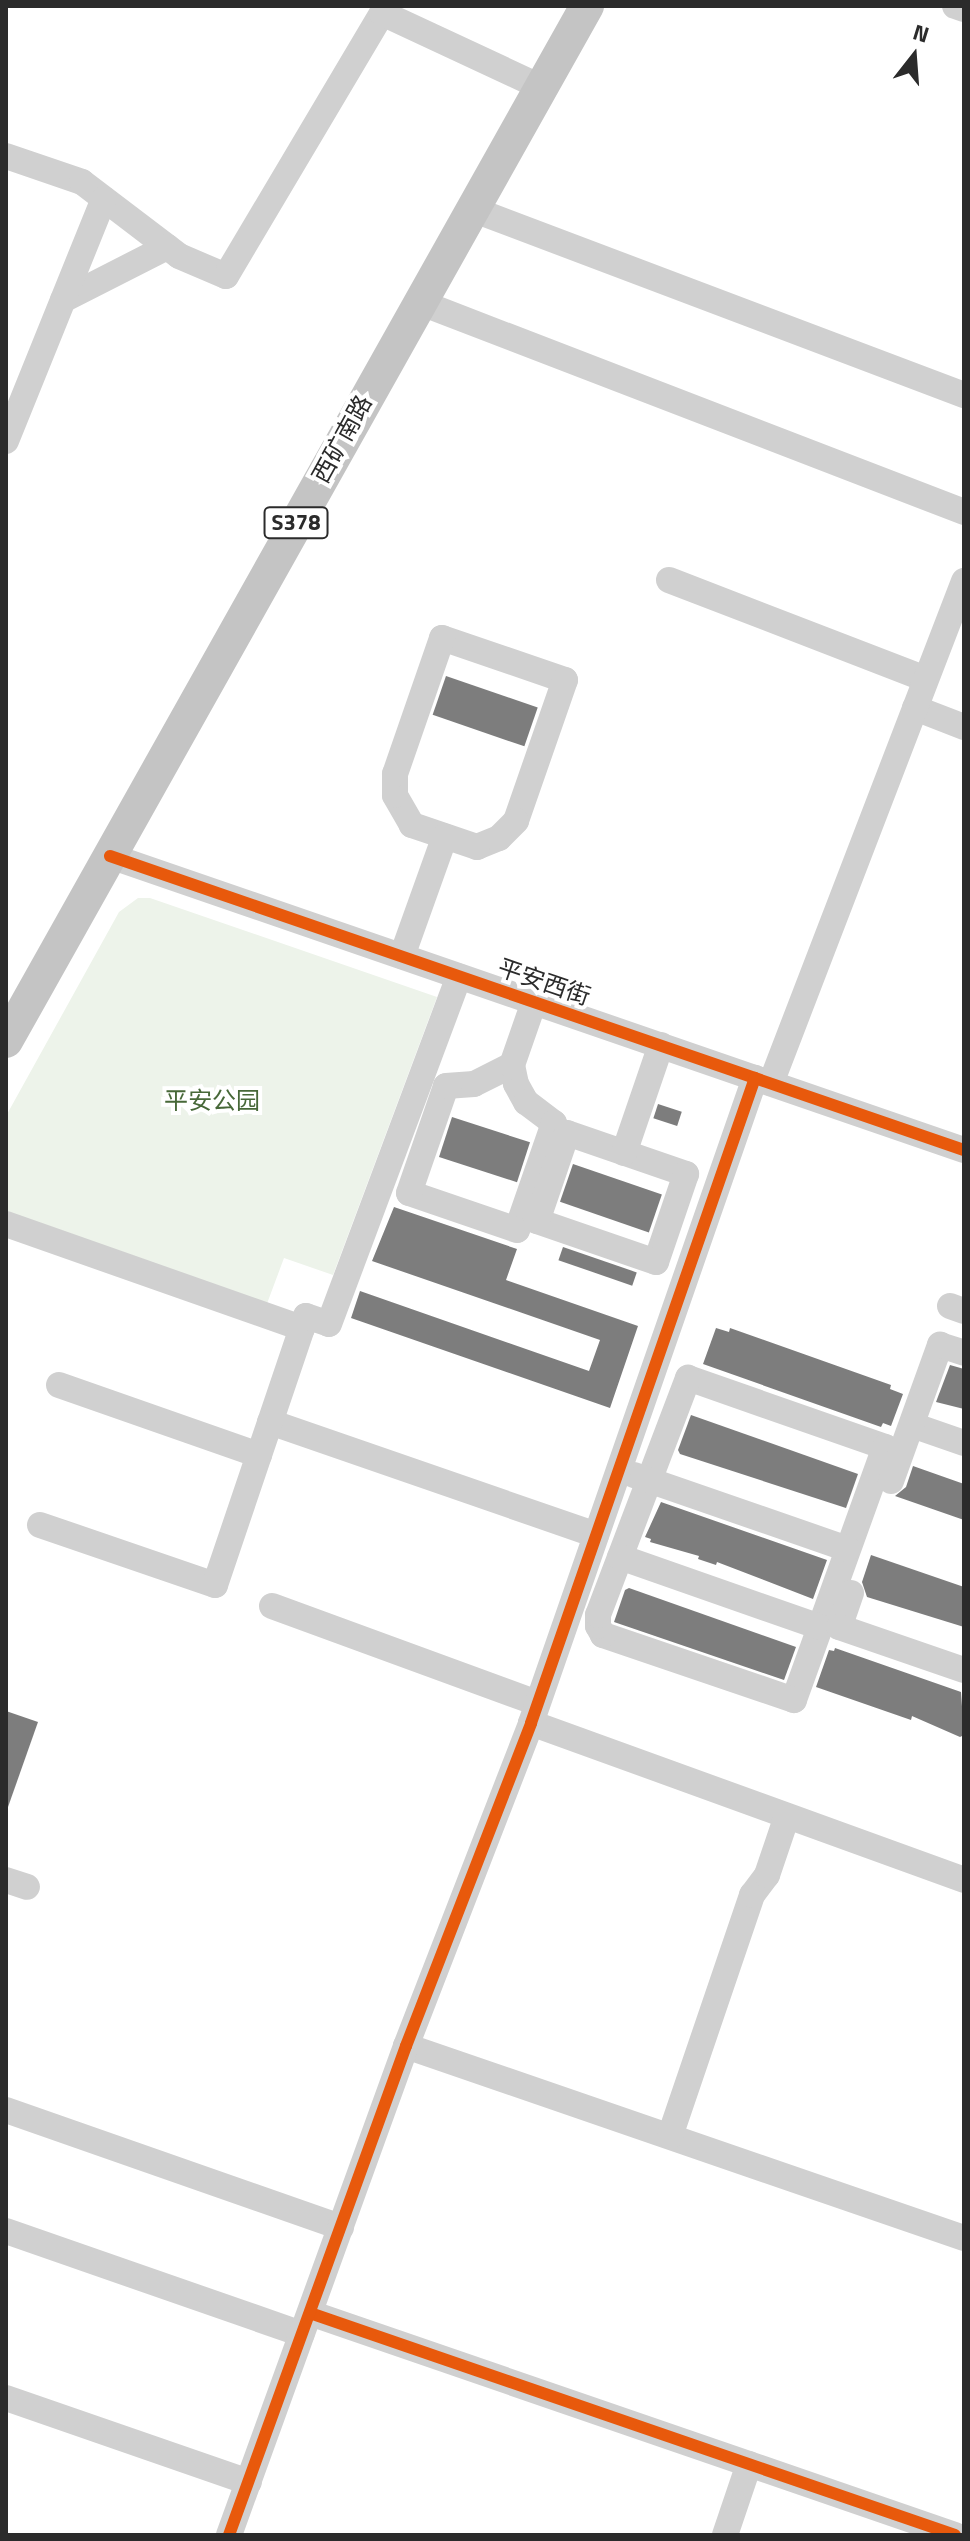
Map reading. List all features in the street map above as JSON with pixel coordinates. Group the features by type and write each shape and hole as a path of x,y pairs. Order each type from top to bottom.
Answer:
{"main road":[{"name":"西矿南路","path":"6,1041 587,6"}],"street":[{"path":"6,156 82,182 179,256 226,276 382,13 541,87"},
{"path":"6,441 104,199"},
{"path":"472,209 964,395"},
{"path":"63,300 167,247"},
{"path":"419,302 964,512"},
{"path":"669,580 926,679"},
{"path":"229,2535 406,2046 534,1713 619,1469 763,1080 964,581"},
{"path":"442,638 565,680 516,821 499,838 477,847 445,836 412,825 398,806 394,785 442,638"},
{"path":"915,708 964,727"},
{"path":"402,956 445,836"},
{"name":"平安西街","path":"110,856 964,1150"},
{"path":"40,1525 215,1585 306,1316 329,1324 459,976"},
{"path":"512,1065 474,1084 446,1086 409,1193 517,1230 554,1123 526,1102 516,1084 512,1065 534,1002"},
{"path":"624,1153 661,1045"},
{"path":"567,1133 624,1153 686,1174 656,1262 537,1221 567,1133"},
{"path":"6,1224 302,1328"},
{"path":"964,1353 940,1345 839,1627 964,1670"},
{"path":"688,1378 885,1447 851,1541 794,1700 603,1635 598,1615 688,1378"},
{"path":"59,1385 259,1455"},
{"path":"270,1422 596,1535"},
{"path":"912,1425 964,1443"},
{"path":"619,1469 652,1472 851,1541"},
{"path":"620,1557 820,1627"},
{"path":"272,1606 787,1816 964,1880"},
{"path":"670,2136 752,1895 767,1875 787,1816"},
{"path":"406,2046 964,2238"},
{"path":"6,2110 341,2227"},
{"path":"6,2231 749,2464 955,2535"},
{"path":"6,2398 249,2482"},
{"path":"725,2535 749,2464"}],"green space":[{"name":"平安公园","path":"138,898 150,898 437,997 333,1275 284,1258 265,1309 6,1215 6,1116 119,912"}],"building":[{"path":"446,676 538,708 524,746 433,715"},
{"path":"658,1104 682,1112 677,1126 653,1118"},
{"path":"452,1117 530,1142 517,1182 439,1157"},
{"path":"573,1164 662,1195 649,1232 560,1202"},
{"path":"394,1207 517,1249 506,1280 638,1326 610,1408 351,1318 360,1291 589,1371 600,1340 372,1261"},
{"path":"563,1247 637,1272 632,1286 558,1260"},
{"path":"716,1328 729,1332 730,1328 891,1385 890,1389 903,1394 891,1426 883,1423 881,1427 703,1364"},
{"path":"950,1365 964,1369 964,1409 936,1402"},
{"path":"691,1415 858,1474 846,1508 680,1454 678,1450"},
{"path":"913,1466 964,1484 964,1520 895,1496 906,1487"},
{"path":"661,1502 827,1560 813,1599 717,1562 716,1565 698,1559 699,1556 650,1542 651,1539 645,1537"},
{"path":"871,1555 964,1587 964,1627 867,1597 862,1582"},
{"path":"629,1588 796,1647 784,1680 614,1622 625,1590"},
{"path":"835,1648 961,1692 964,1735 960,1737 912,1716 911,1720 816,1687 829,1650 834,1651"},
{"path":"6,1711 38,1722 8,1807 6,1806"}],"cycle path":[{"path":"110,856 964,1150"},
{"path":"229,2535 406,2046 531,1723 755,1078"},
{"path":"310,2313 955,2535"}]}
